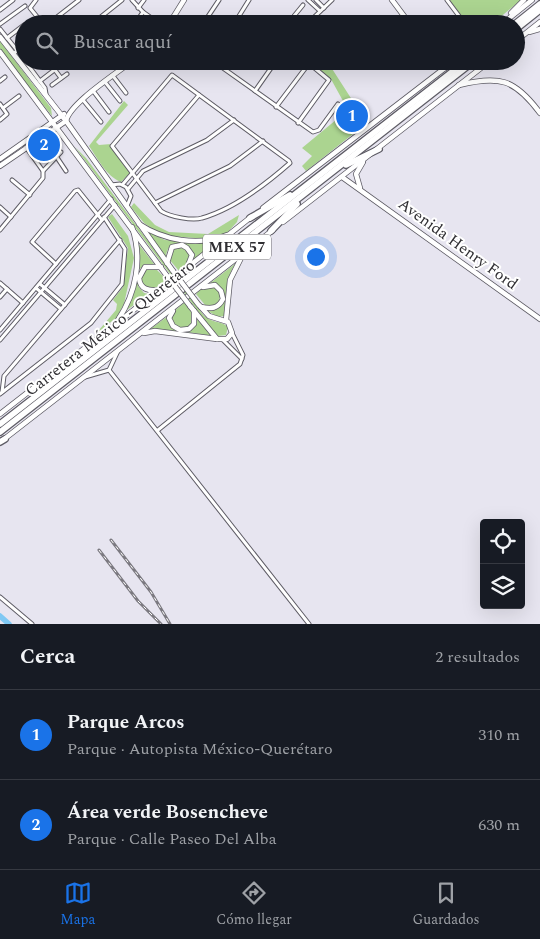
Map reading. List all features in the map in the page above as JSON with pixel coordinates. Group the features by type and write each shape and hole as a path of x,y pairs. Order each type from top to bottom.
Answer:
{"highway":[{"path":"525,16 540,4"},
{"path":"525,21 540,10"},
{"name":"Carretera México - Querétaro","path":"0,432 455,70"},
{"name":"Carretera México - Querétaro","path":"0,424 304,190 335,170 463,70"},
{"path":"335,170 380,149"},
{"path":"250,218 304,190"},
{"path":"271,231 304,190"},
{"path":"55,382 104,333"}],"main road":[{"path":"175,15 184,0"},
{"path":"392,0 403,15"},
{"path":"510,15 524,0"},
{"path":"513,15 532,0"},
{"path":"525,33 540,22"},
{"path":"525,34 540,29"},
{"path":"0,37 15,52"},
{"path":"0,52 58,127 167,276 217,339"},
{"path":"28,70 199,306 209,316 226,320 231,325 232,332 228,339 222,340 155,331 140,334"},
{"path":"0,166 66,121 68,114 121,70"},
{"path":"0,414 442,70"},
{"path":"2,441 202,287 271,231 380,149 478,70"},
{"path":"459,85 490,79 508,83 524,92 540,113"},
{"path":"0,159 62,115 68,114"},
{"path":"361,190 356,174 363,162"},
{"name":"Avenida Henry Ford","path":"342,177 540,319"},
{"path":"138,224 156,234 170,238 208,240 218,238 236,229"},
{"path":"115,325 133,292 138,255 132,227"},
{"path":"167,263 172,248 182,245 192,255 186,270"},
{"path":"226,320 232,272 245,253"},
{"path":"160,290 149,291 142,287 139,278 145,267 161,267"},
{"path":"199,306 213,308 218,306 222,299 221,291 215,286 202,287"},
{"path":"178,305 170,318 173,326 180,330 189,329 194,324 194,311"}],"street":[{"path":"0,10 13,0"},
{"path":"36,0 30,6 36,15"},
{"path":"60,15 79,0"},
{"path":"103,15 122,0"},
{"path":"132,0 147,15"},
{"path":"138,8 144,0"},
{"path":"209,15 218,0"},
{"path":"240,15 249,0"},
{"path":"308,0 320,11"},
{"path":"316,0 324,8"},
{"path":"316,15 332,0"},
{"path":"447,0 458,15"},
{"path":"295,15 303,5"},
{"path":"0,24 25,6"},
{"path":"0,29 15,52"},
{"path":"7,38 15,32"},
{"path":"32,70 46,88 46,95"},
{"path":"40,81 55,70 61,78"},
{"path":"225,70 313,132 317,131 338,104"},
{"path":"255,92 270,70"},
{"path":"276,107 305,70"},
{"path":"298,123 328,81 328,78 317,70"},
{"path":"52,85 67,74"},
{"path":"113,76 126,94"},
{"path":"172,76 234,120 290,162 248,196 200,219 167,214 155,203 112,148 122,133 172,76"},
{"path":"0,81 5,77"},
{"path":"105,82 120,100"},
{"path":"114,93 121,87"},
{"path":"94,92 109,112"},
{"path":"111,185 123,184 199,94"},
{"path":"3,108 19,96"},
{"path":"83,100 101,122"},
{"path":"0,104 7,114 0,120"},
{"path":"128,189 143,171 207,140 234,120"},
{"path":"26,141 26,150 43,171"},
{"path":"155,203 230,166 263,141"},
{"path":"15,150 26,150"},
{"path":"0,230 42,181 43,171 61,152"},
{"path":"56,156 66,171"},
{"path":"12,180 30,194"},
{"path":"123,184 131,196 127,207"},
{"path":"1,393 92,323 121,286 125,252 120,240 76,190 33,240 33,245 56,264"},
{"path":"0,330 111,200"},
{"path":"0,340 115,205"},
{"path":"0,206 11,217"},
{"path":"1,393 4,376 120,240"},
{"path":"69,250 73,254"},
{"path":"0,283 23,303"},
{"path":"40,284 65,305"},
{"path":"36,288 61,309"},
{"path":"0,297 7,289"},
{"path":"158,430 238,368 243,360 243,355 232,332"},
{"path":"222,340 243,360"},
{"path":"85,377 109,370 119,350"},
{"path":"109,370 309,624"},
{"path":"0,596 32,624"}],"green space":[{"path":"449,0 521,0 503,15 460,15"},
{"path":"0,41 15,61 15,69 0,50"},
{"path":"16,70 22,70 51,108 52,116"},
{"path":"320,70 333,70 367,123 306,171 302,166 312,156 302,148 348,110 332,81"},
{"path":"124,101 128,105 96,142 99,145 111,144 131,172 121,182 111,176 89,146"},
{"path":"75,147 86,158 205,317 228,327 226,335 218,336 215,334"},
{"path":"134,203 155,225 169,232 208,234 239,215 237,222 226,234 209,239 162,235 144,223 131,207"},
{"path":"112,214 128,236 134,258 124,304 117,317 94,336 116,310 117,304 113,300 123,287 128,248 108,217"},
{"path":"145,230 165,240 216,242 192,261 192,250 180,244 169,247 166,257"},
{"path":"137,242 154,264 145,265 138,270 138,286 144,293 149,294 127,310 134,293"},
{"path":"177,247 185,249 190,255 188,264 179,271 169,259 172,250"},
{"path":"236,263 228,281 224,316 218,317 206,310 219,307 224,302 220,286 213,283 209,284"},
{"path":"155,268 168,281 152,291 141,283 140,276 145,269"},
{"path":"214,287 219,290 220,298 211,307 205,305 196,294 202,288"},
{"path":"185,302 192,312 193,323 184,329 174,326 171,317 173,312"},
{"path":"168,316 172,328 184,331 196,323 197,319 212,336 149,330"}],"waterway":[{"path":"0,616 9,624"}],"railway":[{"path":"111,540 151,592 170,624"},
{"path":"99,550 138,601 161,624"}],"place":[{"name":"Parque Arcos","path":"352,116"},
{"name":"Área verde Bosencheve","path":"44,145"}]}
